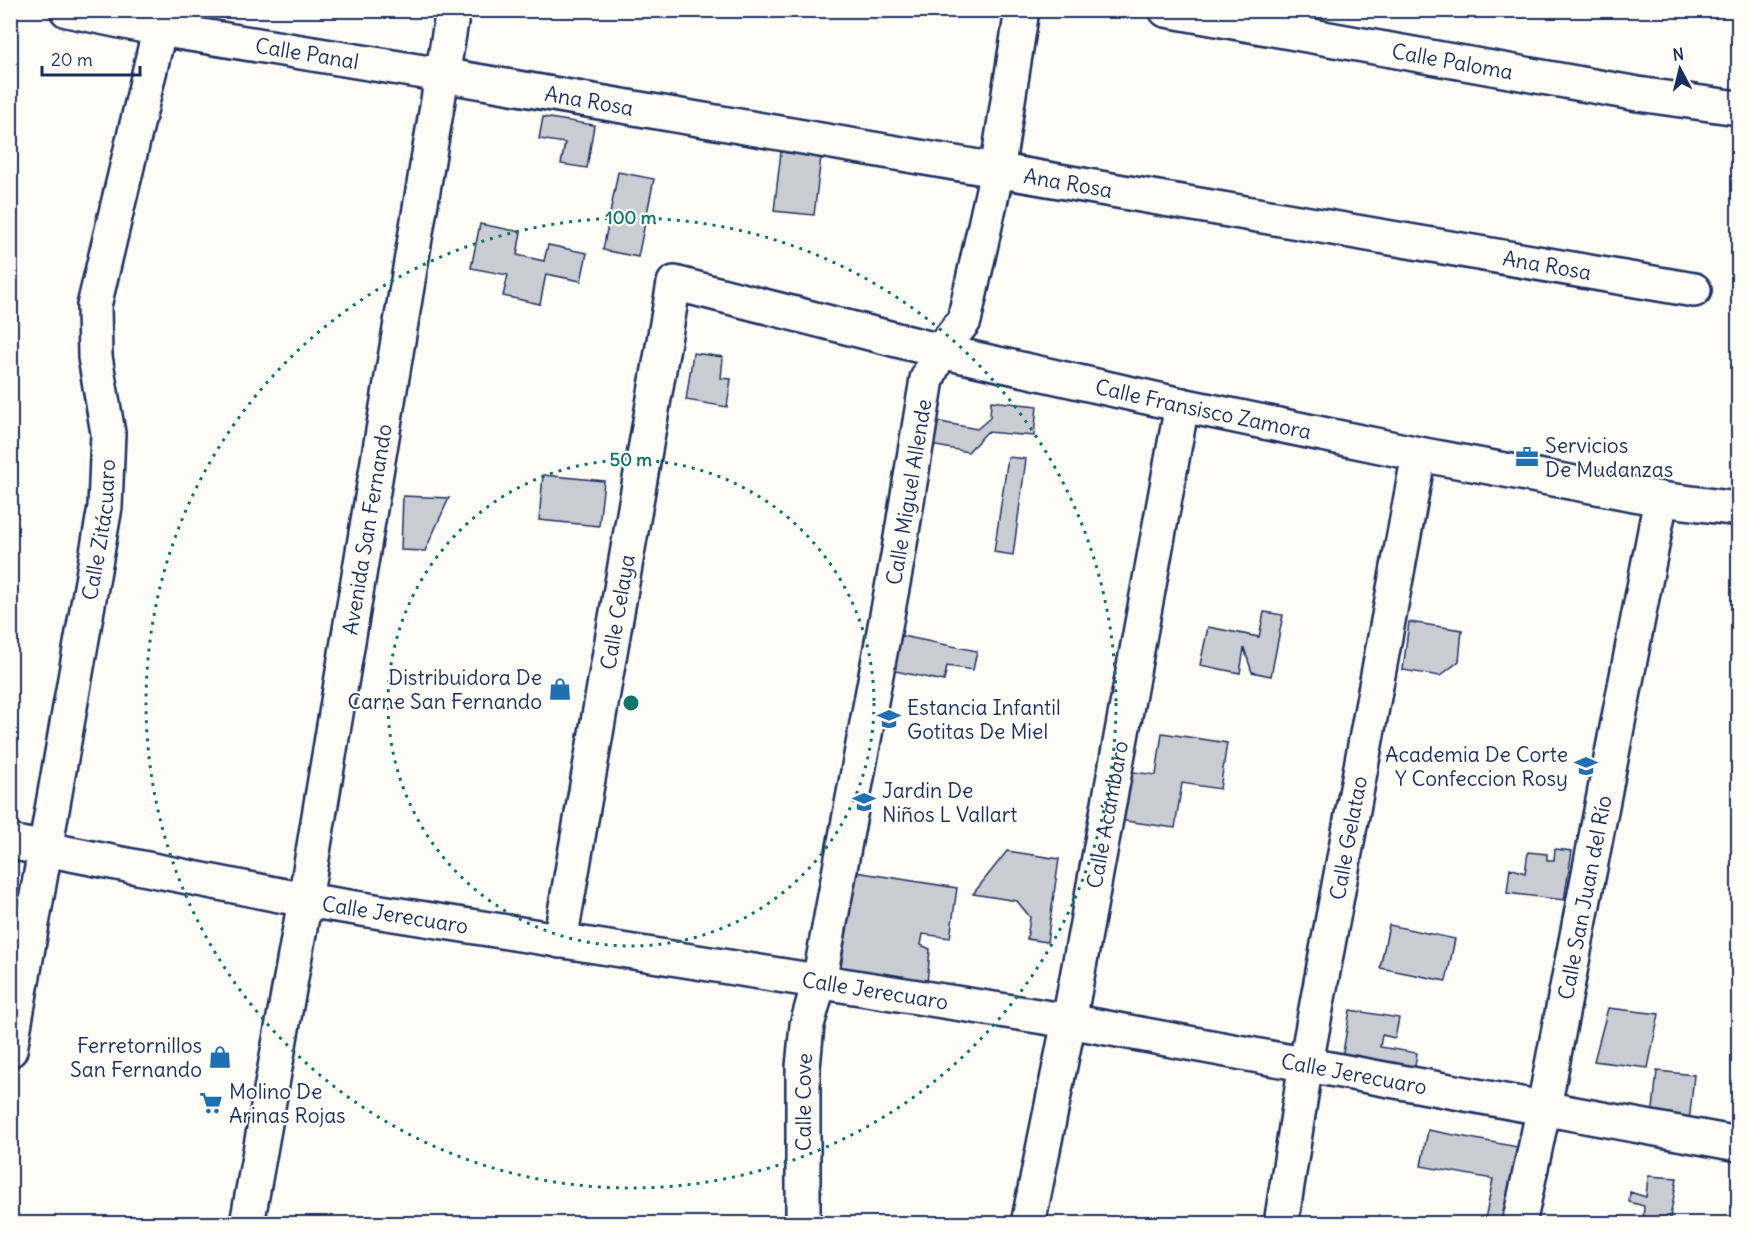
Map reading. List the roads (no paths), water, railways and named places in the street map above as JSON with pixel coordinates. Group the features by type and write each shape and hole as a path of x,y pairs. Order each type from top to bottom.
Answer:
{"street":[{"name":"Calle Panal","path":"67,10 162,20 442,75"},
{"name":"Avenida San Fernando","path":"247,1224 305,900 453,10"},
{"name":"Calle Miguel Allende","path":"819,982 898,556 927,379 940,351 964,321 997,171 1022,10"},
{"name":"Calle Paloma","path":"1166,10 1638,94 1738,108"},
{"name":"Calle Zitácuaro","path":"10,1050 105,507 108,433 95,357 94,306 162,20"},
{"name":"Ana Rosa","path":"442,75 1694,290"},
{"name":"Calle Fransisco Zamora","path":"675,283 940,351 1182,405 1419,454 1660,499 1738,509"},
{"name":"Calle Celaya","path":"560,941 675,283"},
{"name":"Calle Acámbaro","path":"1029,1224 1069,1022 1182,405"},
{"name":"Calle Gelatao","path":"1281,1224 1306,1063 1419,454"},
{"name":"Calle San Juan del Río","path":"1519,1224 1544,1107 1660,499"},
{"name":"Calle Jerecuaro","path":"10,842 305,900 1069,1022 1306,1063 1738,1144"},
{"name":"Calle Cove","path":"802,1224 803,1066 807,1025 819,982"}],"place":[{"name":"Servicios De Mudanzas","path":"1527,457"},
{"name":"Distribuidora De Carne San Fernando","path":"560,689"},
{"name":"Estancia Infantil Gotitas De Miel","path":"889,719"},
{"name":"Academia De Corte Y Confeccion Rosy","path":"1586,766"},
{"name":"Jardin De Niños L Vallart","path":"864,802"},
{"name":"Ferretornillos San Fernando","path":"220,1057"},
{"name":"Molino De Arinas Rojas","path":"211,1103"}]}
